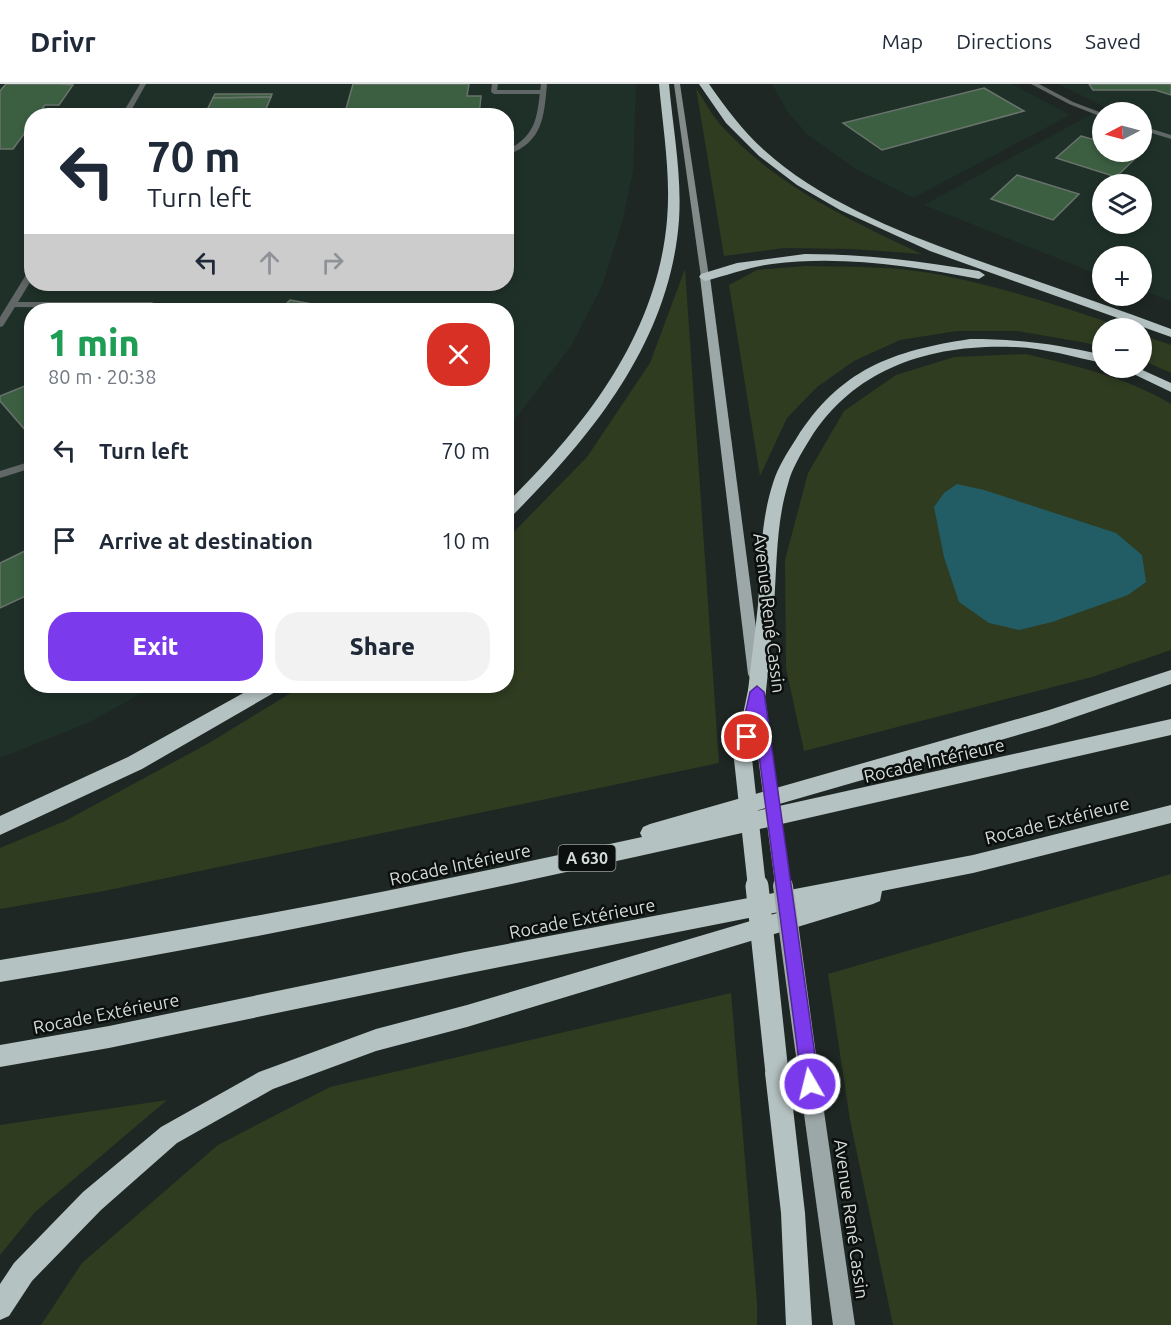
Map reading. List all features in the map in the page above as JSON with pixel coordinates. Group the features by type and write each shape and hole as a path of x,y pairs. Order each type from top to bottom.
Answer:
{"highway":[{"path":"514,505 539,481 586,427 622,375 650,323 666,272 673,219 664,84"},
{"path":"704,84 719,110 748,141 810,187 867,221 925,247 1171,333"},
{"path":"705,277 742,265 808,258 919,263 981,275 1104,318"},
{"path":"1152,335 1171,342"},
{"path":"799,1325 793,1213 742,759 757,692 772,514 781,481 803,434 830,402 863,375 898,358 934,348 977,342 1012,342 1049,346 1092,357"},
{"path":"1150,378 1171,388"},
{"path":"472,884 1049,718 1171,677"},
{"path":"0,826 135,763 259,693"},
{"name":"Rocade Intérieure","path":"0,972 126,951 472,884 1171,727"},
{"name":"Rocade Extérieure","path":"0,1056 109,1037 465,963 973,864 1171,814"},
{"path":"0,1307 23,1272 76,1217 160,1143 267,1080 376,1041 973,864"}],"main road":[{"name":"Avenue René Cassin","path":"677,84 705,277 757,692 844,1325"}],"street":[{"path":"129,108 143,84"},
{"path":"495,84 494,92 544,88 539,126 514,150"},
{"path":"1034,84 1071,104 1092,112"},
{"path":"1152,131 1171,137"},
{"path":"0,324 24,284"},
{"path":"12,303 24,303"},
{"path":"0,475 24,467"}],"shaded area":[{"path":"0,84 636,84 633,172 622,223 602,286 571,346 514,421 514,303 24,303 24,693 142,693 88,723 0,758"},
{"path":"772,84 1012,84 1070,115 913,198 854,168 807,134 787,111"},
{"path":"1058,84 1171,84 1171,301 1152,294 1152,246 1092,246 1092,272 924,205 1092,114 1092,162 1152,162 1152,102 1095,102"}],"green space":[{"path":"696,88 719,123 763,164 813,199 922,254 852,249 784,248 724,256"},
{"path":"806,266 884,268 930,273 1028,297 1094,318 1092,318 1092,345 1017,331 957,331 900,340 854,361 817,387 787,418 760,476 729,285 757,270"},
{"path":"685,269 719,763 104,891 0,909 0,848 65,821 209,743 291,693 514,693 514,532 587,457 650,363"},
{"path":"1152,338 1171,345 1171,373 1152,364"},
{"path":"1026,354 1092,371 1092,378 1119,379 1171,404 1171,650 1092,677 804,751 786,668 785,560 808,473 844,411 896,375 954,357"},
{"path":"1171,874 1171,1325 893,1325 850,1120 828,974"},
{"path":"731,993 757,1325 41,1325 82,1263 218,1145 330,1087"},
{"path":"167,1100 35,1212 0,1255 0,1125"}],"water":[{"path":"957,484 984,490 1116,533 1142,555 1146,582 1128,595 1052,622 1019,630 989,623 959,602 944,557 934,507 944,493"}],"building":[{"path":"6,84 73,85 59,105 24,108 24,134 13,149 0,149 0,91"},
{"path":"353,84 469,84 467,96 481,96 480,108 346,108"},
{"path":"1089,84 1171,84 1171,95 1155,90 1093,90"},
{"path":"984,88 1024,111 882,150 843,123"},
{"path":"215,94 272,94 271,97 213,98"},
{"path":"271,97 266,108 208,108 213,98"},
{"path":"1081,136 1092,139 1092,162 1132,162 1119,174 1107,174 1056,158"},
{"path":"1017,175 1079,194 1053,220 991,199"},
{"path":"290,300 306,303 287,303"},
{"path":"24,386 24,429 0,401 0,396"},
{"path":"24,551 24,597 0,608 0,563"}],"route":[{"path":"747,737 757,692 810,1084"}]}
